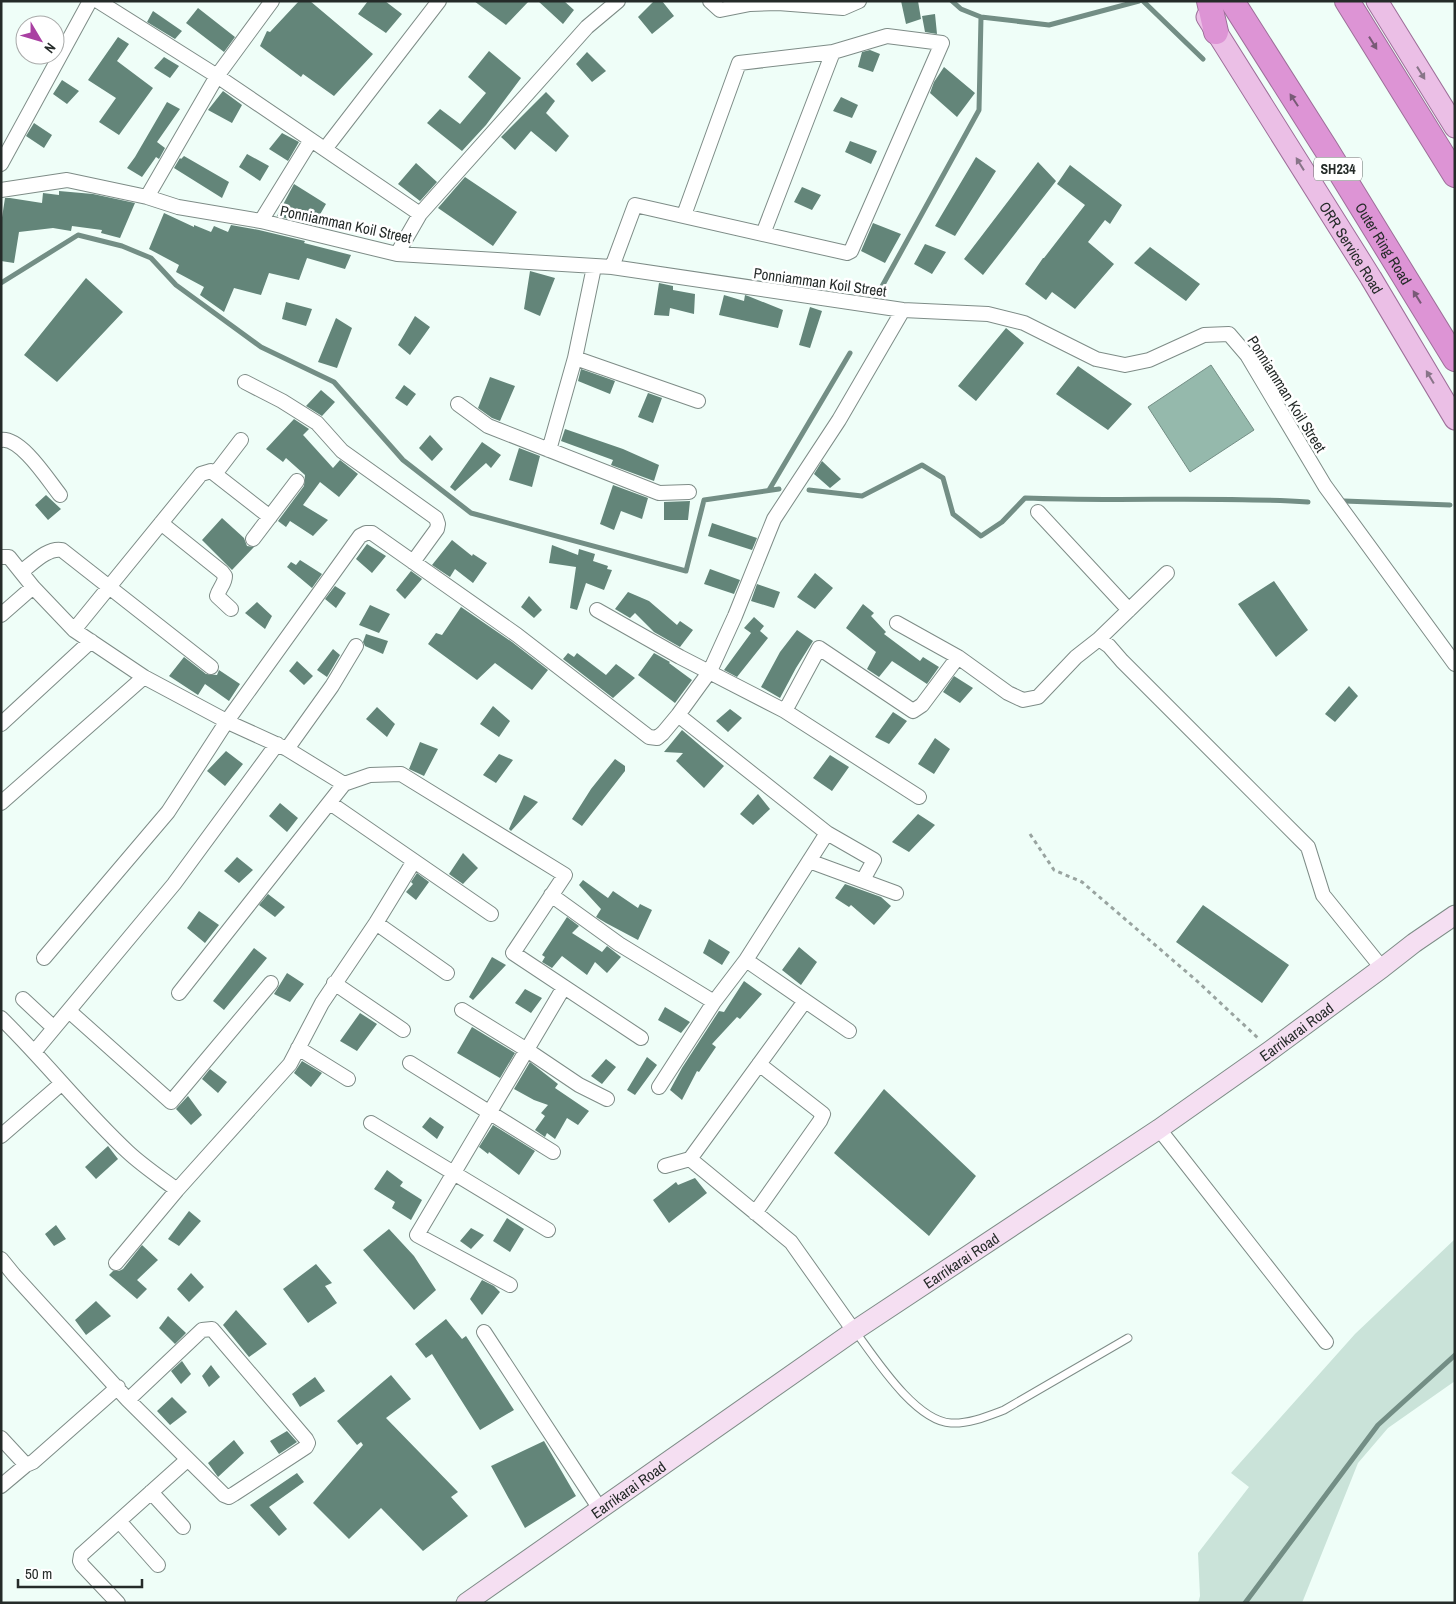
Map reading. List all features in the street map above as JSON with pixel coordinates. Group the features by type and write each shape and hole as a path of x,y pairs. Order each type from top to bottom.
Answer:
{"highway":[{"path":"1209,1 1216,32"},
{"name":"Outer Ring Road","path":"1232,1 1326,149 1455,359"},
{"path":"1347,1 1455,175"}],"main road":[{"name":"ORR Service Road","path":"1198,1 1371,278 1455,419"},
{"path":"1377,1 1455,127"},
{"name":"Earrikarai Road","path":"466,1603 854,1331 1159,1129 1271,1050 1414,943 1455,915"}],"street":[{"path":"1,164 90,1"},
{"path":"98,1 217,76 420,214"},
{"path":"147,196 217,76 272,1"},
{"path":"325,149 439,1"},
{"path":"397,254 420,214 588,27 618,1"},
{"path":"710,1 720,10 750,4 840,5 859,1"},
{"path":"612,267 635,205 847,253 851,251 942,43 887,36 833,52 740,63 684,215"},
{"path":"763,234 833,52"},
{"path":"261,221 310,140"},
{"name":"Ponniamman Koil Street","path":"1,190 67,180 147,196 178,207 261,221 397,254 612,267 903,310 988,314 1024,323 1096,360 1126,365 1150,360 1204,335 1229,334 1247,355 1325,486 1455,664"},
{"path":"550,450 575,358 594,267"},
{"path":"44,958 168,812 227,721 360,536 366,533 372,533 518,635 649,737 657,738 678,715 710,672 774,519 839,420 903,310"},
{"path":"575,358 698,401"},
{"path":"245,382 282,401 317,423 342,451 436,518 437,529 413,562"},
{"path":"458,404 488,426 659,493 689,492"},
{"path":"1,440 11,440 25,452 60,495"},
{"path":"215,474 241,440"},
{"path":"74,630 200,474 211,471 270,517"},
{"path":"253,539 297,481"},
{"path":"1038,512 1129,610"},
{"path":"160,523 225,576 225,582 218,591 217,596 231,608"},
{"path":"21,572 50,551 56,548 62,550 211,667"},
{"path":"1,557 9,557 74,630 144,677 227,721 282,747 344,784"},
{"path":"897,623 958,657 1008,693 1022,700 1038,698 1076,657 1099,639 1167,573"},
{"path":"1,615 33,586"},
{"path":"598,610 680,657 786,711 919,797"},
{"path":"1099,639 1110,646 1122,661 1308,847 1323,895 1382,968"},
{"path":"1,724 91,641"},
{"path":"35,1051 174,884 332,686 356,646"},
{"path":"786,711 818,648 913,711 922,705 958,657"},
{"path":"1,804 144,677"},
{"path":"678,715 827,833 874,860 863,880"},
{"path":"179,993 344,784 370,775 401,774 564,875 513,953 641,1038"},
{"path":"330,803 491,914"},
{"path":"659,1087 714,1002 746,960 827,833"},
{"path":"116,1263 177,1190 290,1064 334,983 376,923 414,861"},
{"path":"809,861 896,893"},
{"path":"551,895 619,944 714,1002"},
{"path":"376,923 447,973"},
{"path":"746,960 849,1031"},
{"path":"69,1011 171,1102 271,983"},
{"path":"334,983 403,1030"},
{"path":"510,1285 417,1235 564,987"},
{"path":"22,999 54,1028"},
{"path":"665,1166 690,1159 805,1001"},
{"path":"462,1010 579,1085 607,1100"},
{"path":"1,1018 35,1051 61,1084 129,1153 177,1190"},
{"path":"298,1048 348,1079"},
{"path":"410,1063 553,1152"},
{"path":"755,1212 820,1121 823,1114 759,1064"},
{"path":"1,1136 61,1084"},
{"path":"371,1123 452,1174 548,1230"},
{"path":"1159,1129 1326,1342"},
{"path":"690,1159 791,1242 854,1331"},
{"path":"1,1259 128,1400 224,1496 229,1497 306,1447 308,1443 212,1329 202,1330 128,1400"},
{"path":"484,1332 600,1509"},
{"path":"1,1486 26,1465 33,1462 118,1387"},
{"path":"1,1438 26,1465"},
{"path":"118,1603 80,1561 81,1555 187,1460"},
{"path":"151,1492 184,1527"},
{"path":"119,1521 158,1565"}],"lane":[{"path":"854,1331 904,1395 934,1418 951,1423 982,1419 1004,1410 1128,1338"}],"path":[{"path":"1030,834 1054,870 1082,882 1196,981 1271,1050"}],"shaded area":[{"path":"1211,365 1254,430 1190,472 1148,407"},
{"path":"1455,1239 1455,1381 1388,1428 1358,1463 1302,1603 1198,1603 1200,1596 1198,1553 1249,1487 1231,1473 1355,1334"}],"building":[{"path":"299,1 310,1 373,54 334,96 303,74 301,77 260,46 267,31 270,32"},
{"path":"368,1 385,1 402,14 386,33 358,14"},
{"path":"474,1 529,1 506,25"},
{"path":"538,1 564,1 574,10 563,24"},
{"path":"654,1 662,1 674,16 652,34 638,17"},
{"path":"901,1 918,1 921,19 906,24"},
{"path":"198,8 235,37 224,52 186,23"},
{"path":"153,11 182,31 175,39 147,22"},
{"path":"935,14 937,34 925,32 922,16"},
{"path":"118,37 129,44 117,61 153,88 119,135 99,122 116,98 88,80"},
{"path":"870,50 880,54 873,72 858,67 862,52"},
{"path":"489,51 521,78 486,125 462,151 427,123 440,109 460,124 486,93 468,77"},
{"path":"587,52 606,71 592,82 576,64"},
{"path":"164,57 179,66 170,78 154,68"},
{"path":"944,67 975,93 957,117 930,93 934,82"},
{"path":"62,80 79,91 67,104 53,94"},
{"path":"223,91 242,105 232,123 208,110"},
{"path":"546,92 555,101 546,113 569,136 556,152 531,131 515,150 501,137"},
{"path":"841,97 858,105 852,118 833,111"},
{"path":"167,102 180,109 157,142 165,148 159,159 156,157 142,177 127,168"},
{"path":"34,123 52,135 44,148 26,136"},
{"path":"282,133 299,142 288,161 269,149"},
{"path":"850,141 877,151 871,164 845,152"},
{"path":"247,154 269,166 260,181 239,167"},
{"path":"184,156 229,182 222,198 174,168 180,158"},
{"path":"976,157 996,171 955,236 935,226"},
{"path":"1038,162 1056,181 983,275 964,259"},
{"path":"416,163 437,182 420,201 398,184"},
{"path":"1070,165 1122,205 1110,224 1105,220 1088,242 1114,264 1075,309 1052,292 1046,300 1025,284 1085,205 1057,184"},
{"path":"465,177 517,212 493,246 438,208"},
{"path":"294,184 326,204 314,225 277,216"},
{"path":"802,187 821,195 812,210 794,202"},
{"path":"59,191 93,194 135,203 120,238 101,233 102,230 72,226 71,231 53,228 19,232 14,263 1,261 1,224 5,198 42,203 43,193 59,195"},
{"path":"164,213 194,227 194,225 211,232 214,226 228,232 231,225 305,241 304,243 351,255 345,269 307,258 299,280 269,273 261,295 234,288 224,312 200,295 204,287 176,272 179,265 149,249"},
{"path":"873,223 901,234 885,263 861,251"},
{"path":"925,244 946,252 932,274 914,264"},
{"path":"1150,247 1200,284 1186,301 1134,263"},
{"path":"530,271 555,278 540,316 524,309"},
{"path":"86,278 123,312 57,382 24,355"},
{"path":"659,283 673,286 673,290 695,294 694,314 670,308 669,316 654,315"},
{"path":"724,295 744,301 745,295 783,310 778,328 719,315"},
{"path":"286,302 312,309 306,326 282,319"},
{"path":"810,307 822,311 810,348 799,345"},
{"path":"415,316 430,327 410,355 398,345"},
{"path":"336,318 352,328 337,368 318,362"},
{"path":"1006,328 1024,343 976,401 958,386"},
{"path":"1078,366 1132,404 1108,430 1056,394"},
{"path":"581,369 615,381 610,394 578,381"},
{"path":"490,377 515,386 500,421 478,408"},
{"path":"404,385 416,394 407,406 395,398"},
{"path":"321,390 335,402 322,416 306,406"},
{"path":"648,393 662,398 653,423 638,417"},
{"path":"294,419 309,429 303,435 333,468 340,460 358,474 339,497 320,482 303,505 328,520 313,536 290,521 286,527 278,521 304,486 305,475 286,458 283,462 266,449"},
{"path":"565,429 623,449 659,465 654,481 611,465 613,460 561,441"},
{"path":"430,435 443,449 432,461 419,448"},
{"path":"482,442 501,455 491,468 486,463 455,491 450,487"},
{"path":"519,448 540,456 532,487 509,480"},
{"path":"822,461 841,479 830,488 814,474"},
{"path":"613,485 648,498 642,519 621,511 614,530 600,524"},
{"path":"46,495 61,509 48,520 35,505"},
{"path":"690,501 688,520 664,520 664,502"},
{"path":"222,518 244,538 247,546 254,547 232,570 202,540"},
{"path":"712,523 757,538 752,550 708,536"},
{"path":"452,540 472,556 473,554 487,563 473,583 455,569 450,577 432,565"},
{"path":"367,544 386,556 372,573 356,559"},
{"path":"552,545 578,555 579,549 595,554 593,561 608,566 607,569 612,570 604,590 586,583 577,610 570,608 576,567 549,563"},
{"path":"300,560 322,574 312,588 287,567 291,562 296,565"},
{"path":"710,569 740,580 734,594 704,584"},
{"path":"411,571 422,579 405,599 396,590"},
{"path":"815,573 833,588 815,609 797,597"},
{"path":"1274,581 1308,630 1276,657 1238,604"},
{"path":"757,584 780,592 774,608 751,601"},
{"path":"335,586 346,593 336,608 325,599"},
{"path":"628,592 649,601 677,625 680,621 693,630 680,647 654,632 635,613 630,618 615,609"},
{"path":"529,596 542,610 534,618 521,607"},
{"path":"257,602 272,616 265,629 245,613"},
{"path":"863,604 874,613 871,616 886,632 884,634 920,661 923,657 939,667 927,684 892,661 879,677 867,669 876,652 846,628"},
{"path":"370,605 390,614 379,633 359,625"},
{"path":"461,607 512,642 548,670 532,690 495,663 477,680 428,644 436,633 442,635"},
{"path":"754,617 764,626 760,631 768,638 737,677 724,670 751,633 744,628"},
{"path":"797,630 813,641 780,698 761,687 780,652"},
{"path":"366,634 388,641 383,654 365,646 363,642"},
{"path":"333,649 340,655 327,677 317,670"},
{"path":"568,653 574,657 577,653 606,675 616,664 635,678 613,698 563,659"},
{"path":"654,653 670,662 692,680 675,703 638,675"},
{"path":"184,657 206,674 217,675 219,670 240,684 229,701 205,684 198,695 169,676"},
{"path":"297,661 313,676 304,685 289,671"},
{"path":"954,676 973,688 960,703 943,692"},
{"path":"1349,686 1358,696 1335,722 1325,714"},
{"path":"493,706 510,721 499,737 480,724"},
{"path":"377,707 395,724 387,737 366,719"},
{"path":"730,709 742,718 728,732 716,721"},
{"path":"893,712 907,721 889,744 875,737"},
{"path":"682,730 724,766 704,788 676,761 683,753 664,752"},
{"path":"935,738 950,749 934,774 918,764"},
{"path":"420,742 438,749 424,776 409,769"},
{"path":"226,751 243,764 225,786 207,771"},
{"path":"499,754 513,760 496,783 483,775"},
{"path":"830,755 849,767 832,791 813,778"},
{"path":"615,759 625,766 625,771 582,826 572,819 591,789"},
{"path":"758,794 770,809 753,825 740,814"},
{"path":"524,795 538,802 511,831 509,829"},
{"path":"280,803 298,818 287,832 269,816"},
{"path":"918,814 935,825 909,852 892,842"},
{"path":"463,853 478,868 463,884 449,874"},
{"path":"237,857 253,870 239,883 224,871"},
{"path":"417,873 429,882 416,900 406,892 413,884 411,882"},
{"path":"583,880 608,898 613,891 638,908 640,904 652,910 638,940 596,917 601,909 579,885"},
{"path":"845,884 881,897 891,906 874,925 851,905 849,907 835,898"},
{"path":"268,894 285,907 275,917 259,905"},
{"path":"1203,905 1289,965 1262,1003 1176,942"},
{"path":"199,911 219,925 205,943 187,928"},
{"path":"567,917 579,926 572,933 602,952 607,946 621,957 607,973 595,962 587,975 562,956 552,968 542,962 545,957 542,955"},
{"path":"709,939 730,952 722,965 703,953"},
{"path":"799,947 817,962 801,985 782,970"},
{"path":"254,948 267,958 224,1010 213,1001"},
{"path":"492,957 506,965 473,1000 469,997"},
{"path":"287,973 304,984 290,1002 274,994"},
{"path":"744,981 762,994 740,1019 737,1017 712,1044 716,1047 699,1072 697,1071 682,1100 670,1090 719,1011 724,1012"},
{"path":"525,989 542,998 531,1013 515,1003"},
{"path":"665,1007 690,1022 681,1033 658,1020"},
{"path":"360,1013 377,1024 357,1051 340,1041"},
{"path":"472,1027 515,1053 500,1078 457,1053"},
{"path":"647,1057 657,1065 635,1095 627,1090"},
{"path":"606,1059 616,1067 602,1084 591,1076"},
{"path":"302,1061 322,1073 311,1087 294,1073"},
{"path":"530,1062 558,1084 555,1088 589,1111 578,1125 567,1118 555,1139 547,1133 545,1137 535,1130 545,1116 541,1113 548,1105 514,1089"},
{"path":"210,1069 227,1082 218,1093 202,1079"},
{"path":"884,1089 976,1176 929,1236 834,1153"},
{"path":"188,1096 202,1115 191,1125 176,1109"},
{"path":"430,1117 444,1127 437,1139 422,1127"},
{"path":"493,1125 535,1151 519,1175 489,1152 488,1154 479,1147"},
{"path":"108,1146 118,1159 96,1179 85,1167"},
{"path":"387,1170 403,1182 400,1186 422,1200 411,1220 392,1208 395,1202 374,1189"},
{"path":"695,1178 707,1193 669,1223 653,1200 676,1182 678,1185"},
{"path":"189,1211 201,1221 179,1246 168,1239"},
{"path":"507,1218 524,1229 510,1252 493,1241"},
{"path":"56,1225 66,1239 54,1246 45,1234"},
{"path":"471,1228 484,1235 471,1249 460,1241"},
{"path":"389,1229 414,1256 436,1290 414,1310 363,1250"},
{"path":"142,1245 158,1260 137,1280 147,1289 137,1299 109,1275 113,1271 123,1269"},
{"path":"316,1264 332,1283 325,1286 337,1303 308,1323 283,1289"},
{"path":"191,1273 204,1287 189,1302 177,1289"},
{"path":"482,1280 494,1286 500,1292 482,1315 470,1299"},
{"path":"96,1301 111,1316 86,1335 75,1320"},
{"path":"236,1310 267,1344 249,1357 223,1325"},
{"path":"168,1316 186,1333 175,1344 159,1328"},
{"path":"446,1319 462,1339 466,1336 514,1410 480,1430 432,1354 426,1358 415,1344"},
{"path":"182,1361 191,1374 181,1384 171,1371"},
{"path":"211,1365 220,1377 209,1387 202,1376"},
{"path":"391,1375 411,1399 386,1418 458,1492 451,1497 468,1516 423,1551 381,1508 349,1539 313,1503 363,1445 361,1442 357,1445 337,1421"},
{"path":"315,1377 325,1391 300,1407 292,1394"},
{"path":"172,1397 187,1412 170,1425 157,1411"},
{"path":"287,1431 297,1442 279,1454 270,1441"},
{"path":"234,1440 244,1453 218,1477 208,1463"},
{"path":"544,1441 576,1496 525,1528 491,1466"},
{"path":"297,1473 304,1482 269,1507 287,1529 279,1536 250,1505"}],"waterway":[{"path":"952,1 961,9 981,17 1049,25 1139,1"},
{"path":"1143,1 1203,59"},
{"path":"880,290 979,110 981,17"},
{"path":"1,283 78,235 122,246 151,258 176,285 261,347 334,382 403,460 471,513 686,571 704,500 779,489"},
{"path":"769,490 850,353"},
{"path":"809,490 862,496 922,465 943,478 953,514 981,536 1002,522 1025,498 1237,499 1308,502"},
{"path":"1344,501 1450,505"},
{"path":"1245,1603 1378,1425 1455,1355"}]}
